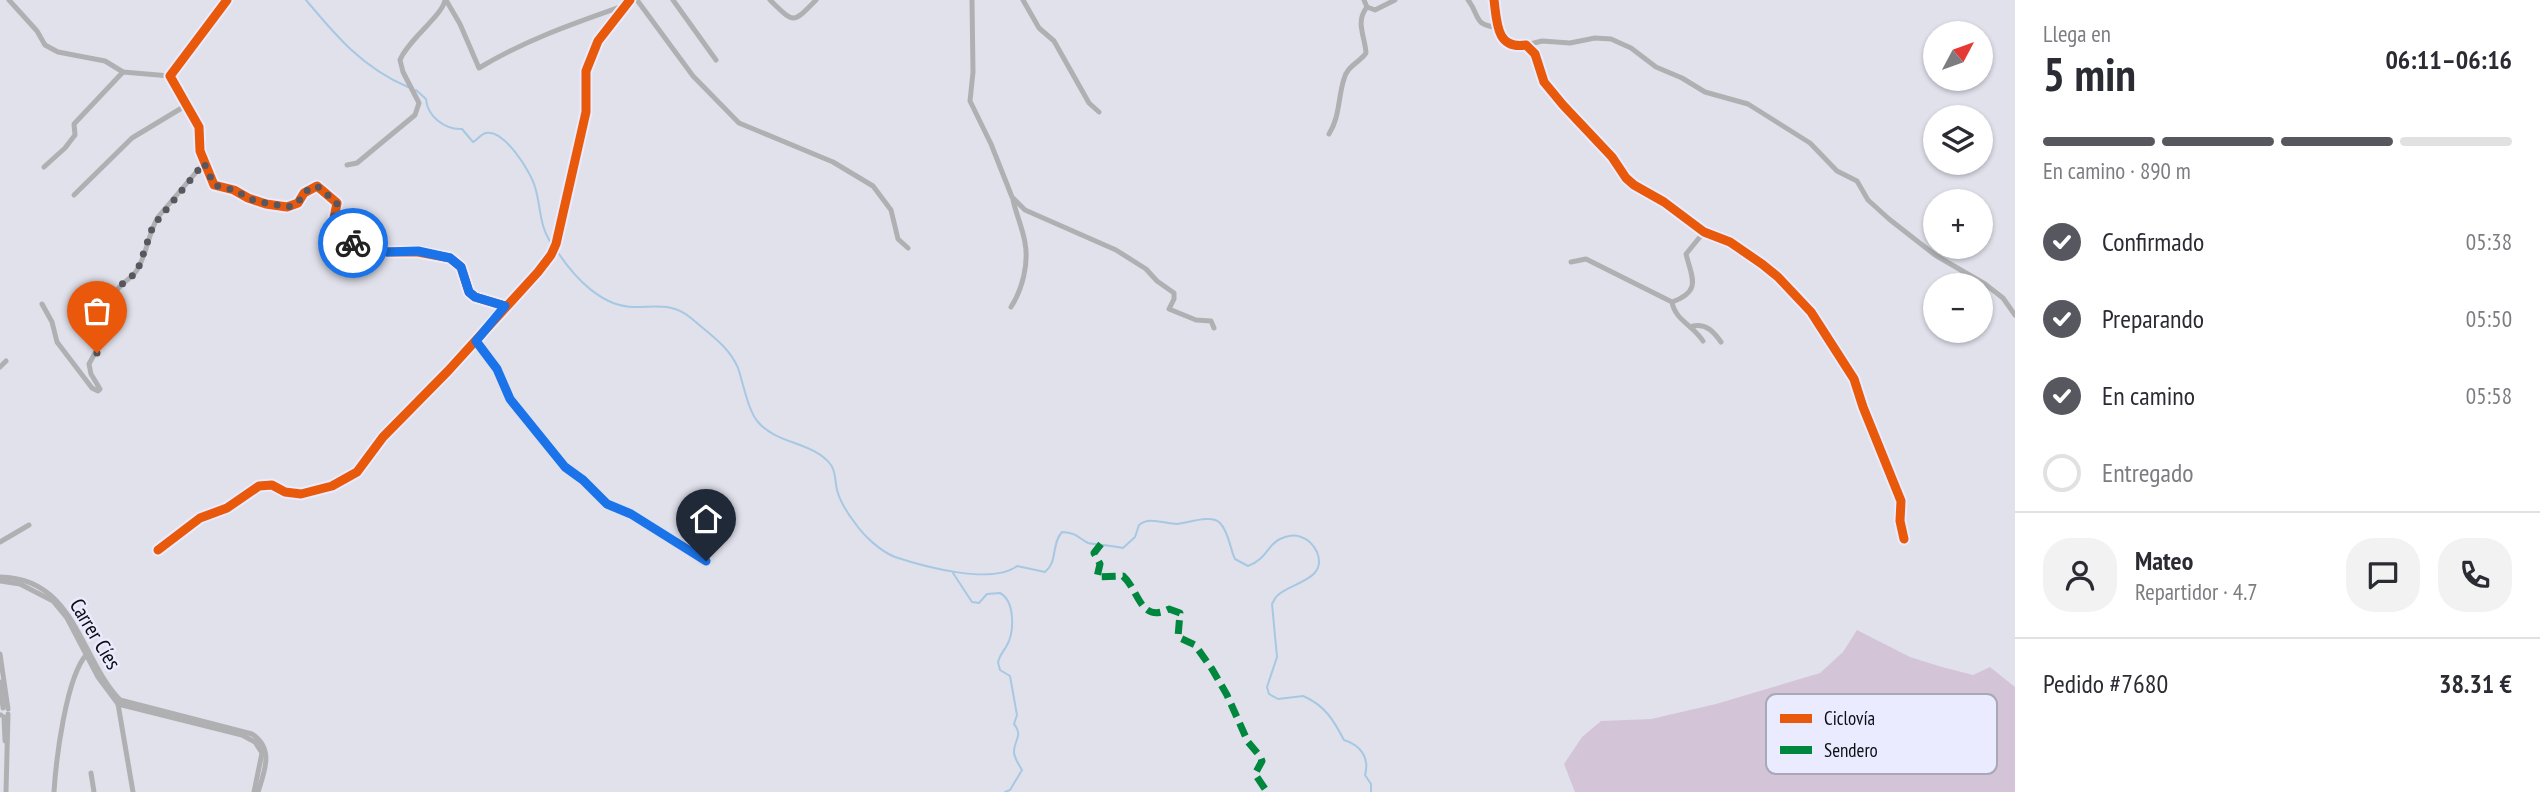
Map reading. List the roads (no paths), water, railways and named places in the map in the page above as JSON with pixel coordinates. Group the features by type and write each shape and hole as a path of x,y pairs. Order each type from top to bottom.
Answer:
{"street":[{"path":"9,0 45,44 58,52 105,61 123,72 170,76"},
{"path":"170,76 227,0"},
{"path":"446,0 460,24 479,68 505,52 547,33 628,2"},
{"path":"347,165 357,163 415,114 419,103 403,72 400,60 418,33 444,7 446,0"},
{"path":"637,0 693,76 739,123 833,162 873,187 891,210 898,239 908,248"},
{"path":"673,0 716,60"},
{"path":"770,0 793,19 799,18 816,0"},
{"path":"972,0 973,72 970,101 1012,197 1026,245 1023,281 1011,307"},
{"path":"1023,0 1039,28 1054,41 1090,103 1099,112"},
{"path":"1364,0 1367,7 1375,10 1395,0"},
{"path":"1468,0 1479,22 1496,27"},
{"path":"1494,0 1496,27 1508,44 1516,47 1542,41 1570,43 1611,38 1631,48 1656,67 1705,92 1748,103 1810,143 1831,165 1857,181 1868,200 1884,214 1935,255 1985,284 2007,303 2015,315"},
{"path":"158,550 200,518 227,508 259,486 272,485 285,492 301,494 317,491 357,472 383,437 476,341 551,255 586,112 586,71 598,41 628,2"},
{"path":"1329,134 1338,110 1344,78 1348,70 1366,53 1360,19 1367,7"},
{"path":"1526,45 1535,54 1544,82 1612,157 1626,178 1704,232 1730,242 1778,277 1811,312 1850,371 1901,501 1899,521 1905,539"},
{"path":"44,167 75,135 74,124 123,72"},
{"path":"170,76 199,127 200,151 214,185 234,190 266,204 292,206 298,203 304,192 317,186 337,203 332,228 336,237 387,252 418,251 450,258 461,267 469,292 475,297 505,306"},
{"path":"74,195 132,138 185,106"},
{"path":"42,304 52,322 57,342 92,388 98,391 100,389 91,374 89,364 106,333 116,289 137,272 158,217 204,163"},
{"path":"1012,197 1025,210 1105,244 1146,269 1174,293 1169,309 1196,320 1211,321 1214,328"},
{"path":"1672,302 1686,297 1692,288 1693,276 1686,254 1704,232"},
{"path":"1571,262 1586,260 1672,302 1677,314 1693,326 1703,341"},
{"path":"1693,326 1706,327 1714,332 1721,342"},
{"path":"476,341 497,369 510,399 565,467 583,480 607,504 631,514 706,561"},
{"path":"0,367 6,361"},
{"path":"0,542 29,525"},
{"name":"Carrer Cíes","path":"0,579 20,584 53,601 66,618 106,690 119,702"},
{"path":"0,654 4,792"},
{"path":"54,792 61,736 73,683 87,654"},
{"path":"0,682 4,792"},
{"path":"133,792 119,702 250,739 262,753 256,792"},
{"path":"91,773 94,792"}],"waterway":[{"path":"306,0 340,39 364,61 408,87"},
{"path":"416,90 426,99 430,111 438,121 449,127 462,129 473,142 486,133 493,134 516,153 532,180 542,224 552,244"},
{"path":"557,251 572,271 601,297 624,306 678,310 718,340 738,368 749,404 758,422 775,435 824,457 833,468 838,494 852,519 873,543 895,557 940,569 975,574 992,574 1017,566 1045,572 1052,563 1062,532 1074,534 1088,543 1123,548 1135,537 1139,525 1152,521 1177,524 1216,520 1225,531 1235,559 1248,566 1259,560 1280,539 1288,536 1306,539 1317,552 1318,569 1307,579 1278,595 1272,604 1277,657 1267,687 1269,694 1278,699 1303,696 1323,709 1344,740 1355,745 1365,757 1365,775 1371,784 1371,792"},
{"path":"953,573 972,602 979,603 987,594 1000,593 1009,603 1011,610 1011,633 998,662 1000,670 1010,676 1017,715 1014,724 1018,732 1014,753 1022,770 1010,790 1005,792"}]}
